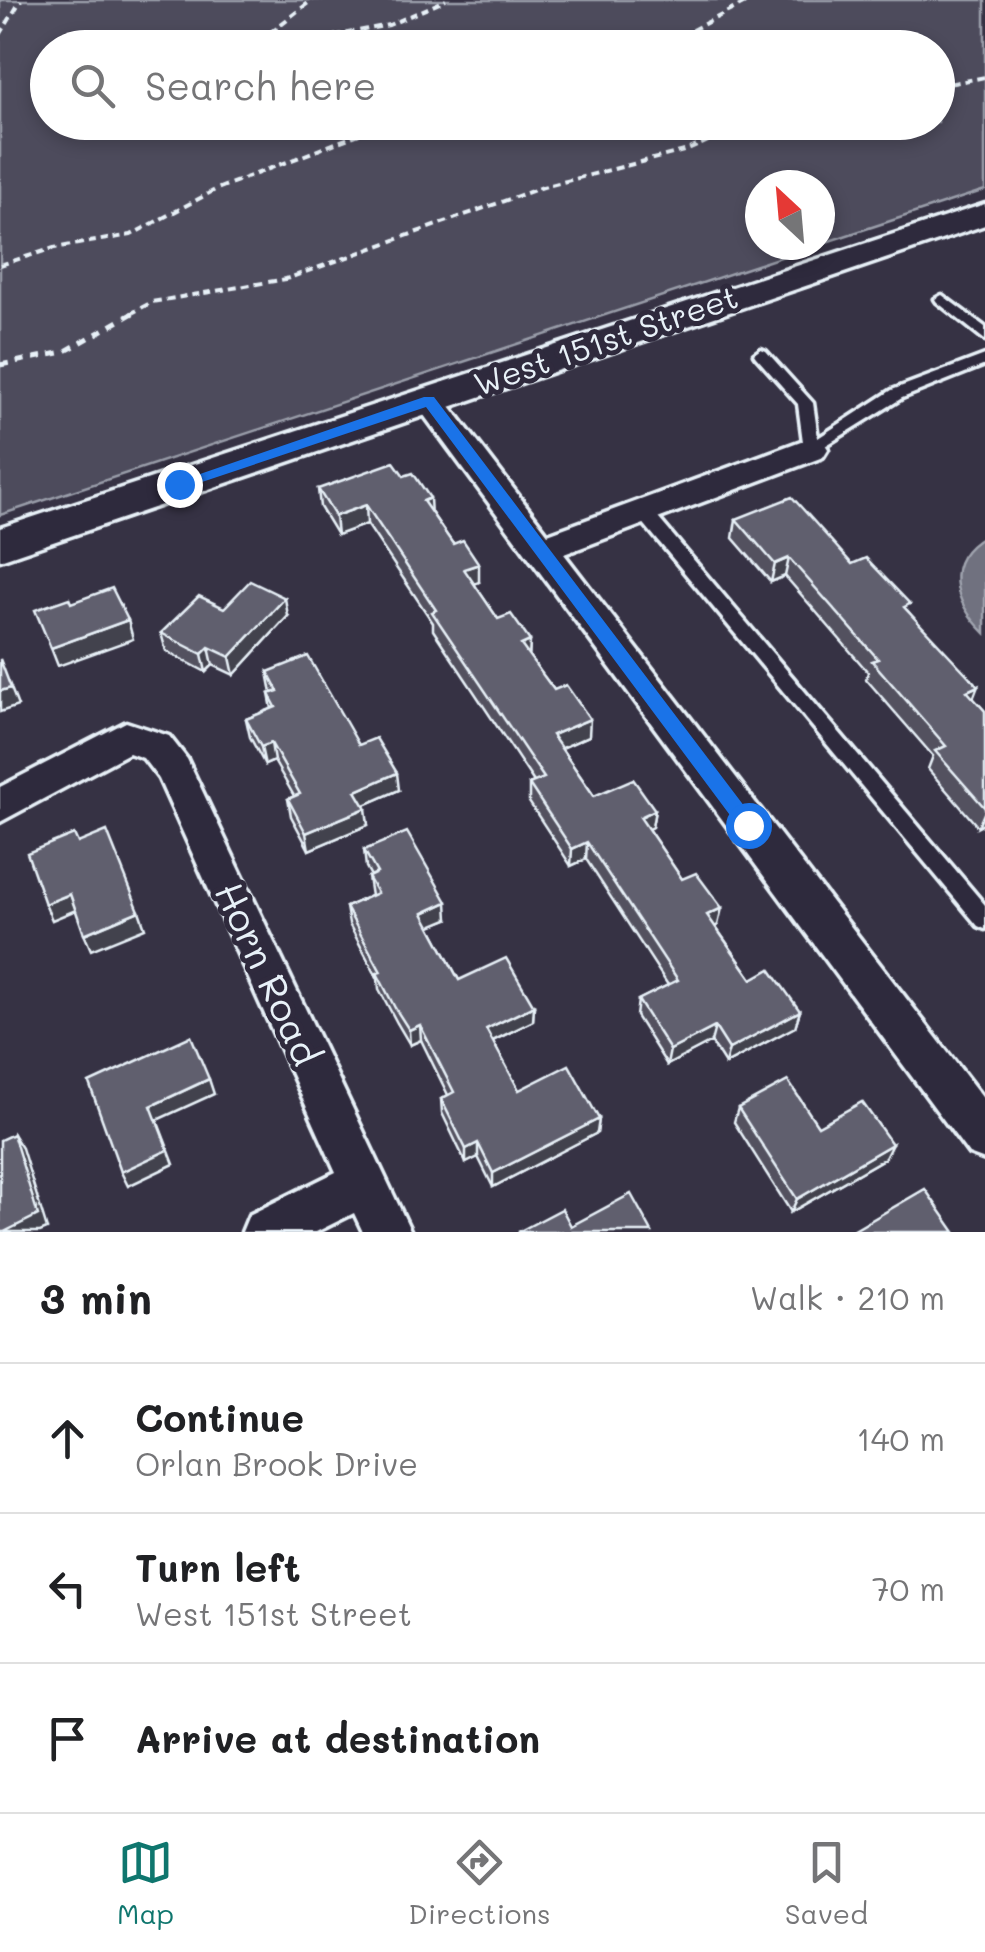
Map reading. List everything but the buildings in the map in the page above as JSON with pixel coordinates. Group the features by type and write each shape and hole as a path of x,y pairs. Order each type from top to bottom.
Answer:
{"street":[{"name":"West 151st Street","path":"0,544 985,214"},
{"path":"429,400 983,1131"},
{"path":"540,550 812,449"},
{"name":"Horn Road","path":"0,806 126,738 156,746 174,770 386,1232"},
{"path":"266,1232 364,1182"}],"lane":[{"path":"942,299 985,335"},
{"path":"761,354 804,403 812,449 897,394 985,360"},
{"path":"642,510 985,920"}],"path":[{"path":"0,36 21,0"},
{"path":"273,30 312,0"},
{"path":"359,30 389,24 446,0"},
{"path":"692,30 751,0"},
{"path":"955,83 985,77"},
{"path":"0,265 54,248 131,235 218,189 344,140"},
{"path":"0,365 64,352 152,302 286,279 400,235 585,173 688,150 710,140"}],"shaded area":[{"path":"0,0 985,0 985,190 835,239 835,170 745,170 745,260 772,260 0,515"}],"water":[{"path":"985,536 985,633 965,608 956,582 962,557"}],"route":[{"path":"179,484 429,400 748,825"}]}
